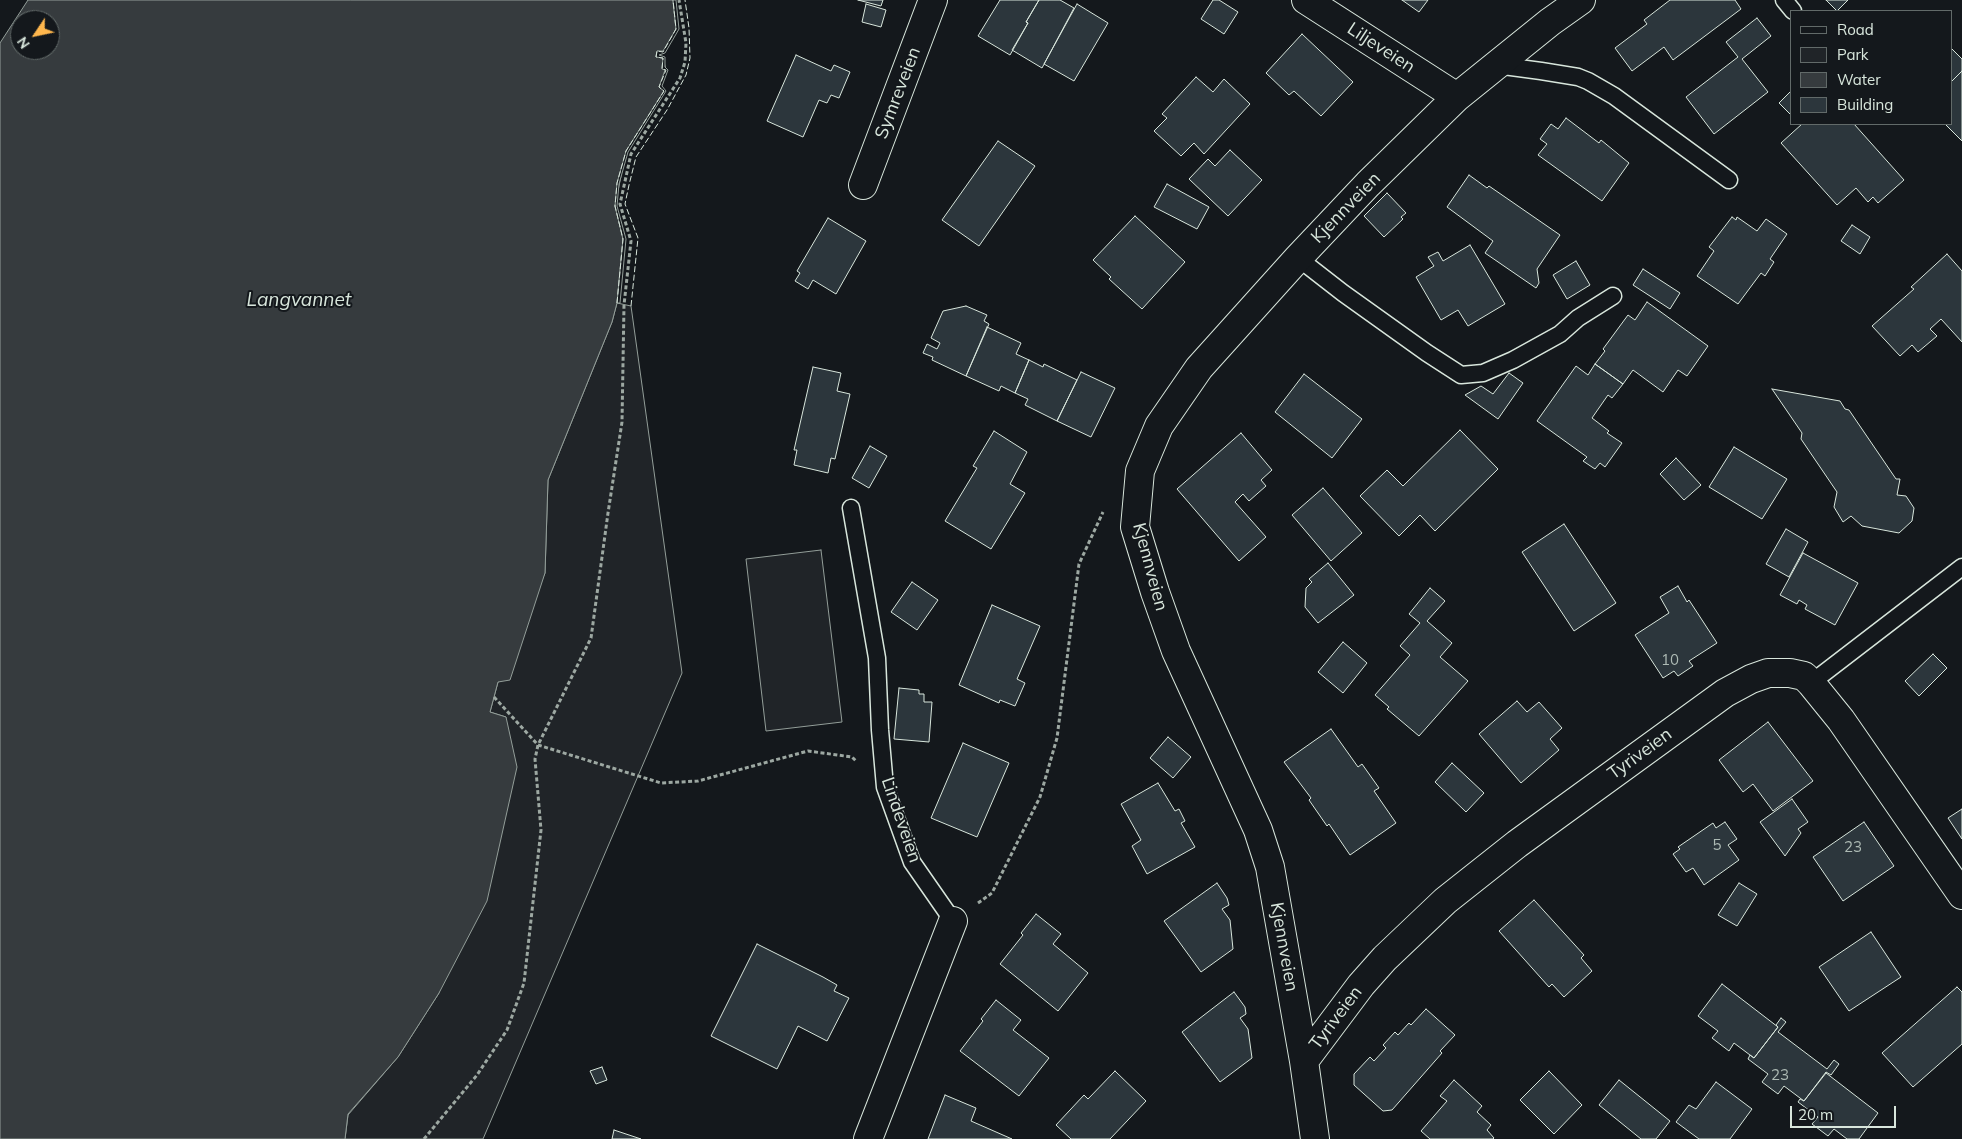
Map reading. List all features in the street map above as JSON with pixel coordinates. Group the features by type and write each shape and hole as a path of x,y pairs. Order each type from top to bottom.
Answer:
{"street":[{"name":"Symreveien","path":"863,185 933,0"},
{"name":"Liljeveien","path":"1306,0 1457,97"},
{"name":"Kjennveien","path":"1315,1139 1304,1061 1270,867 1258,830 1176,651 1155,592 1135,527 1140,471 1159,426 1199,368 1298,258 1368,184 1457,97 1550,22 1581,0"},
{"name":"Tyriveien","path":"1304,1061 1361,985 1384,958 1445,901 1518,844 1725,693 1751,679 1768,673 1790,673 1804,676 1812,683 1841,720 1962,895"},
{"path":"868,1139 953,921"}],"lane":[{"path":"1784,0 1792,10"},
{"path":"1496,65 1550,72 1578,77 1588,81 1614,96 1729,180"},
{"path":"1298,258 1358,304 1461,375 1482,373 1513,360 1560,334 1578,318 1614,296"},
{"name":"Lindeveien","path":"851,508 877,658 885,787 912,862 953,921"},
{"path":"1812,683 1962,567"}],"path":[{"path":"424,1139 477,1075 507,1030 524,983 541,830 535,759 538,745 591,638 622,422 624,304 631,241 620,204 631,154 680,78 685,62 686,43 679,0"},
{"path":"953,921 992,893 1040,797 1057,738 1079,564 1105,507"},
{"path":"494,697 538,745 661,783 698,781 808,751 852,758 885,787"}],"green space":[{"path":"617,303 631,306 682,673 483,1139 345,1139 348,1115 398,1057 439,993 506,717 490,712 498,682 545,573 548,480 612,322"},
{"path":"821,550 842,722 766,731 746,559"}],"water":[{"name":"Langvannet","path":"28,0 673,0 676,29 663,52 657,51 656,57 663,58 666,70 659,87 664,91 626,151 615,206 623,239 617,303 612,322 548,480 545,573 510,680 498,682 490,712 506,717 517,767 487,901 439,993 398,1057 348,1114 345,1139 0,1139 0,43 10,28 10,60 60,60 60,10 21,10"}],"pier":[{"path":"673,0 676,0 679,29 665,53 659,55 665,57 665,67 668,70 662,86 666,91 628,152 619,184 617,206 626,239 620,303 617,303 623,239 615,206 617,183 626,151 664,91 659,87 665,70 662,69 663,58 656,57 657,51 663,51 676,29"}],"building":[{"path":"858,0 883,0 881,6"},
{"path":"1000,0 1039,0 1010,55 978,36"},
{"path":"1039,0 1060,0 1074,8 1042,68 1012,50"},
{"path":"1213,0 1219,0 1238,12 1224,34 1201,19"},
{"path":"1402,0 1428,0 1419,12"},
{"path":"1670,0 1735,0 1741,9 1673,60 1664,47 1632,71 1615,48 1647,24 1644,20"},
{"path":"1826,0 1848,0 1838,10"},
{"path":"866,4 886,10 881,27 862,22"},
{"path":"1077,4 1108,23 1074,81 1044,64"},
{"path":"1757,18 1771,36 1742,59 1768,92 1714,134 1686,97 1738,57 1726,42"},
{"path":"1302,34 1353,82 1321,116 1294,91 1289,95 1266,73"},
{"path":"1952,49 1962,59 1962,71 1952,81"},
{"path":"796,55 831,71 834,65 850,72 839,98 831,95 827,103 819,100 803,137 767,121"},
{"path":"1962,71 1962,141 1946,125 1952,125 1952,81"},
{"path":"1196,77 1213,92 1224,79 1250,104 1204,154 1194,143 1181,156 1154,131 1167,118 1162,114"},
{"path":"1790,92 1790,114 1779,103"},
{"path":"1566,118 1599,143 1601,140 1629,163 1602,201 1538,155 1547,144 1540,139 1551,124 1558,129"},
{"path":"1801,125 1855,125 1904,180 1878,203 1873,197 1868,202 1856,188 1837,205 1781,143"},
{"path":"998,141 1035,166 979,246 942,220"},
{"path":"1230,150 1262,180 1228,216 1189,179 1208,159 1215,166"},
{"path":"1469,175 1487,188 1489,186 1560,235 1537,269 1539,283 1536,288 1485,253 1493,241 1447,207"},
{"path":"1167,184 1209,207 1197,229 1154,207"},
{"path":"1387,193 1406,213 1401,217 1403,219 1384,237 1364,216"},
{"path":"1135,216 1185,262 1142,309 1109,279 1111,277 1093,260"},
{"path":"1732,217 1736,220 1737,217 1757,231 1766,219 1787,234 1770,259 1774,262 1765,276 1761,273 1738,304 1697,276 1714,251 1709,247"},
{"path":"828,218 866,241 836,294 813,280 808,289 795,281 800,273 797,271"},
{"path":"1852,225 1870,237 1860,254 1841,241"},
{"path":"1470,245 1505,304 1468,326 1458,310 1441,320 1416,277 1434,266 1428,257 1438,252 1443,261"},
{"path":"1947,254 1962,271 1962,342 1941,319 1930,329 1937,336 1918,352 1912,345 1900,356 1872,326 1914,289 1911,287"},
{"path":"1576,261 1590,285 1567,299 1553,275"},
{"path":"1643,269 1680,293 1670,309 1633,285"},
{"path":"1647,302 1708,346 1687,376 1678,370 1663,392 1633,370 1623,384 1595,364 1605,351 1603,349 1628,315 1635,320"},
{"path":"966,306 987,315 984,321 989,324 966,376 932,360 933,357 923,353 927,344 937,349 940,343 931,338 943,311"},
{"path":"987,327 1021,343 1016,354 1029,360 1015,393 1001,386 999,391 966,376"},
{"path":"1029,360 1043,367 1044,364 1077,380 1057,421 1025,405 1028,399 1015,393"},
{"path":"1595,364 1623,384 1612,398 1608,395 1592,418 1609,431 1607,433 1622,443 1605,467 1600,463 1595,469 1583,461 1587,457 1537,421 1576,366 1588,375"},
{"path":"813,367 841,373 837,391 850,394 835,459 831,458 828,473 794,465 797,450 794,450"},
{"path":"1081,372 1115,388 1091,437 1057,421"},
{"path":"1509,373 1523,383 1498,419 1465,395 1481,386 1493,394"},
{"path":"1304,374 1362,419 1332,458 1275,412"},
{"path":"1772,389 1840,401 1845,409 1849,410 1896,479 1900,479 1897,495 1906,496 1914,508 1912,521 1899,533 1862,526 1851,516 1843,522 1834,507 1837,492 1801,439 1802,433"},
{"path":"1460,430 1498,469 1435,531 1420,515 1399,536 1360,496 1387,470 1403,486"},
{"path":"994,431 1027,452 1010,484 1025,493 991,549 945,521 977,468 973,466"},
{"path":"1241,433 1272,470 1261,480 1266,486 1249,501 1243,494 1235,502 1266,537 1239,561 1177,489"},
{"path":"870,446 887,456 869,488 852,478"},
{"path":"1734,447 1787,479 1762,519 1709,487"},
{"path":"1676,458 1701,485 1684,500 1660,474"},
{"path":"1323,488 1362,533 1331,561 1292,515"},
{"path":"1564,524 1616,603 1574,631 1522,552"},
{"path":"1786,529 1808,542 1789,577 1766,564"},
{"path":"1803,553 1858,583 1835,625 1805,609 1807,605 1799,600 1797,604 1780,595"},
{"path":"1328,563 1354,595 1318,623 1305,607 1306,588 1312,582 1309,579"},
{"path":"912,582 938,600 917,630 891,612"},
{"path":"1678,586 1687,602 1689,600 1717,643 1689,661 1693,666 1678,676 1674,671 1663,678 1635,635 1669,613 1660,597"},
{"path":"1430,588 1445,601 1427,621 1452,643 1440,657 1468,681 1419,736 1387,709 1389,707 1375,695 1410,655 1400,646 1420,623 1409,614"},
{"path":"992,605 1040,626 1017,679 1025,683 1015,706 1000,700 999,703 959,685"},
{"path":"1343,642 1367,663 1343,693 1318,672"},
{"path":"1933,654 1947,668 1919,696 1905,681"},
{"path":"899,688 919,690 919,694 924,694 924,702 932,702 929,742 894,739"},
{"path":"1517,701 1527,712 1539,702 1562,728 1550,739 1559,750 1521,783 1479,734"},
{"path":"1768,722 1813,781 1773,811 1753,784 1743,792 1719,760"},
{"path":"1331,729 1358,767 1362,764 1379,788 1374,791 1396,823 1350,855 1329,824 1327,826 1309,800 1311,798 1284,762"},
{"path":"1168,737 1191,757 1173,778 1150,758"},
{"path":"963,743 1009,763 977,837 931,818"},
{"path":"1452,763 1484,793 1466,812 1435,782"},
{"path":"1158,783 1175,811 1179,809 1185,821 1181,823 1195,847 1147,874 1132,846 1141,840 1121,804"},
{"path":"1792,799 1808,822 1798,829 1801,833 1785,856 1760,822"},
{"path":"1962,809 1962,839 1948,818"},
{"path":"1725,822 1737,839 1728,845 1739,860 1704,885 1693,868 1686,872 1673,854 1680,849 1678,847 1713,823 1716,828"},
{"path":"1864,822 1894,866 1843,901 1813,857"},
{"path":"1217,883 1227,898 1229,905 1222,909 1230,920 1233,949 1201,972 1164,921"},
{"path":"1739,883 1757,894 1737,926 1718,915"},
{"path":"1534,900 1584,955 1581,958 1592,971 1564,997 1552,984 1549,987 1499,931"},
{"path":"1036,914 1061,934 1053,944 1088,973 1058,1011 1000,964 1023,935 1021,933"},
{"path":"1871,932 1901,977 1849,1011 1819,967"},
{"path":"757,944 837,985 834,991 849,998 827,1041 798,1026 777,1069 711,1036"},
{"path":"1722,984 1778,1027 1754,1058 1734,1043 1729,1051 1712,1038 1718,1031 1698,1016"},
{"path":"1957,987 1962,992 1962,1044 1913,1087 1882,1053"},
{"path":"1234,992 1245,1007 1246,1014 1240,1018 1248,1029 1252,1058 1220,1082 1182,1032"},
{"path":"996,1000 1021,1020 1013,1030 1049,1058 1019,1096 960,1051"},
{"path":"1426,1009 1455,1035 1440,1051 1442,1053 1392,1110 1383,1111 1354,1085 1354,1074 1370,1057 1374,1061 1386,1048 1383,1045 1395,1032 1398,1035 1409,1023 1411,1025"},
{"path":"1781,1018 1786,1022 1778,1032 1827,1069 1834,1060 1839,1064 1831,1075 1826,1072 1804,1101 1784,1086 1778,1094 1762,1082 1768,1074 1748,1059 1750,1055 1754,1058 1778,1027 1776,1025"},
{"path":"602,1067 607,1080 596,1084 590,1071"},
{"path":"1115,1071 1146,1101 1110,1139 1071,1139 1056,1125 1084,1095 1088,1099"},
{"path":"1549,1071 1582,1105 1554,1134 1520,1100"},
{"path":"1826,1073 1878,1113 1859,1139 1847,1139 1834,1129 1828,1136 1812,1124 1818,1117 1798,1102 1800,1099 1804,1101"},
{"path":"1454,1080 1482,1106 1477,1112 1491,1125 1487,1130 1493,1139 1430,1139 1421,1131 1447,1101 1440,1096"},
{"path":"1619,1080 1670,1121 1656,1139 1641,1139 1599,1105"},
{"path":"1716,1082 1752,1109 1730,1139 1699,1139 1676,1122 1689,1105 1696,1109"},
{"path":"945,1095 976,1108 971,1121 1012,1139 928,1139"},
{"path":"614,1130 641,1139 612,1139"}],"fence":[{"path":"617,303 623,239 615,206 617,183 626,151 664,91 659,87 666,70 662,69 663,58 656,57 657,51 663,52 676,29 673,0"},
{"path":"631,306 638,238 625,204 636,157 667,110 686,75 690,58 689,28 685,0"}]}
